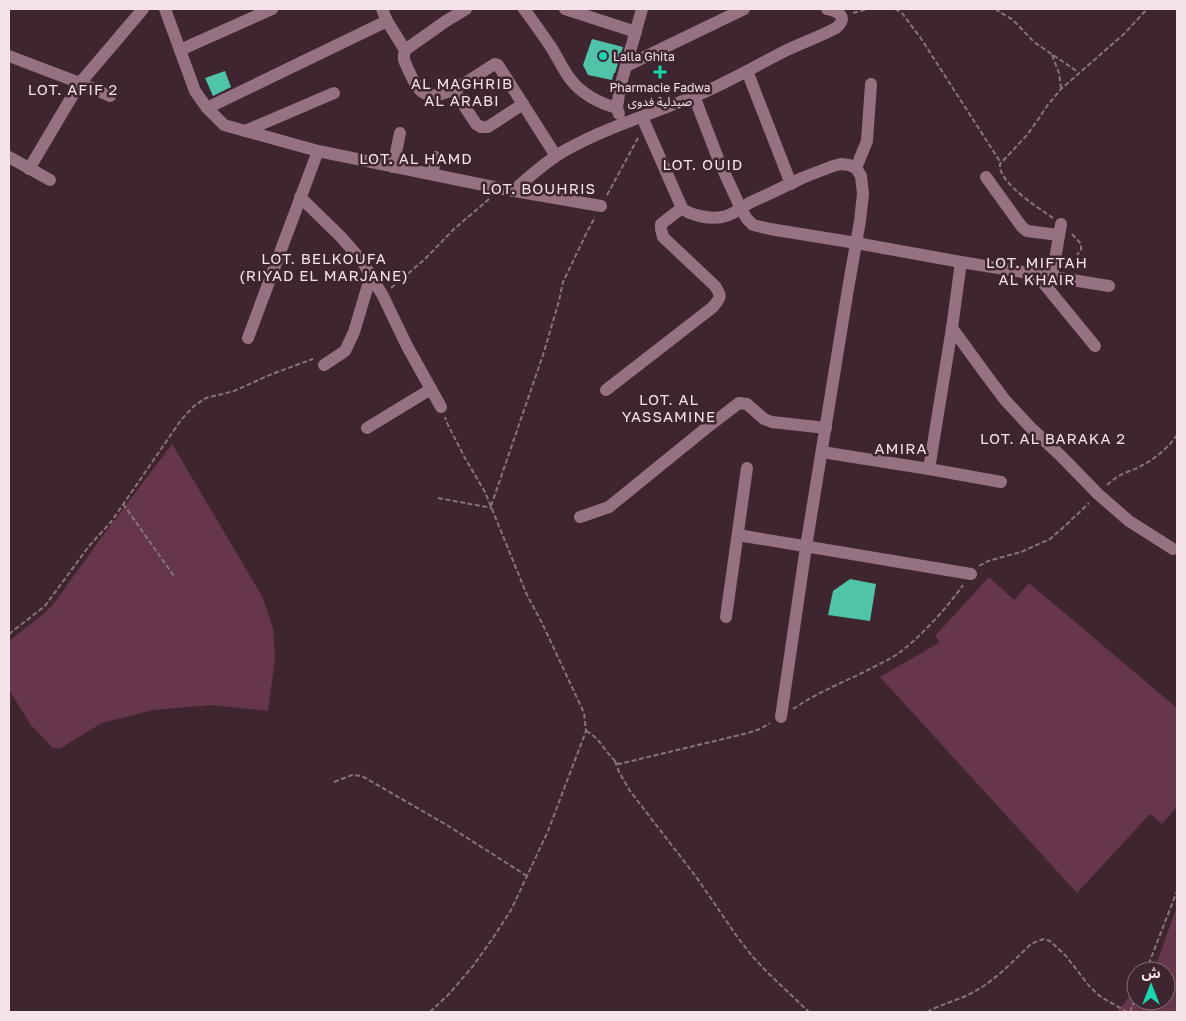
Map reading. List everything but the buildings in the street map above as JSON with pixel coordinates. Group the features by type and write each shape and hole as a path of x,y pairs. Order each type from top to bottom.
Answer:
{"street":[{"path":"29,169 80,83 143,9"},
{"path":"165,9 194,91 224,125 318,151 508,190 601,206"},
{"path":"180,50 272,9"},
{"path":"466,9 445,15 405,50 404,60 418,88 422,92 434,96 442,95 454,90 495,64 498,65 556,156"},
{"path":"524,9 551,47 570,79 580,89 602,104 617,108"},
{"path":"566,9 636,32"},
{"path":"624,122 619,116 617,108 620,87 642,9"},
{"path":"626,66 744,9"},
{"path":"508,190 556,156 589,138 624,122 644,121 836,28 842,20 841,16 836,11 827,9"},
{"path":"207,108 385,15 405,50"},
{"path":"9,57 110,96"},
{"path":"9,57 11,67 9,70"},
{"path":"747,71 791,184"},
{"path":"856,168 867,141 871,84"},
{"path":"454,90 476,124 482,127 488,127 523,104"},
{"path":"245,131 334,93"},
{"path":"694,96 741,209 753,225 770,230 1109,286"},
{"path":"644,121 682,208 691,214 723,217 822,170 841,164 856,168 861,176 863,194 860,221 806,547 782,717"},
{"path":"393,167 400,134"},
{"path":"248,338 318,151"},
{"path":"432,174 436,157"},
{"path":"9,158 50,180"},
{"path":"986,178 1022,227 1027,231 1060,230 1052,277"},
{"path":"300,198 362,260 384,296 407,346 441,407"},
{"path":"606,390 713,307 720,299 720,294 715,286 663,237 661,224 682,208"},
{"path":"928,469 952,328 961,262"},
{"path":"1036,274 1095,346"},
{"path":"319,362 345,351 354,332 371,275"},
{"path":"952,328 987,376 1031,428 1129,522 1174,549"},
{"path":"367,428 431,389"},
{"path":"580,517 609,507 704,429 739,403 748,404 764,418 772,422 826,428"},
{"path":"822,452 1001,482"},
{"path":"726,617 747,468"},
{"path":"738,536 971,574"}],"path":[{"path":"841,16 868,9"},
{"path":"895,9 902,13 920,38 1001,163"},
{"path":"902,13 904,9"},
{"path":"995,9 1013,20 1034,42 1079,72"},
{"path":"1077,255 1081,250 1081,244 1073,235 1060,230 1019,194 1001,172 1001,163 1014,150 1061,89 1125,33 1147,9"},
{"path":"1052,55 1059,73 1061,89"},
{"path":"492,507 543,355 563,282 644,121"},
{"path":"384,296 475,210 490,198 508,190"},
{"path":"9,634 45,606 110,522 188,412 206,398 234,391 272,374 319,362"},
{"path":"430,1012 473,966 511,910 548,831 586,731 582,708 527,595 480,481 465,458 441,407"},
{"path":"615,761 619,764 630,762 760,729 782,717 803,702 885,661 909,645 938,616 979,566 988,561 1021,552 1050,539 1118,477 1140,467 1155,457 1177,435"},
{"path":"438,498 492,507"},
{"path":"123,504 174,576"},
{"path":"586,731 594,736 615,761 630,791 697,878 748,951 809,1012"},
{"path":"334,782 352,775 362,776 450,827 527,876"},
{"path":"1150,961 1177,891"},
{"path":"927,1012 970,994 985,985 1031,944 1044,939 1050,940 1066,956 1090,987 1101,997 1128,1012"}],"shaded area":[{"path":"172,444 262,596 273,628 275,659 268,711 212,705 153,710 102,723 61,748 53,748 31,725 9,690 9,641 46,612 55,602"},
{"path":"989,577 1014,600 1029,583 1177,708 1177,807 1162,824 1150,814 1077,893 880,677 940,642 935,636"},
{"path":"1177,906 1177,1012 1117,1012 1126,1001 1126,1011 1176,1011 1176,961 1157,961"}],"place":[{"name":"Lalla Ghita","path":"603,56"},
{"name":"Pharmacie Fadwa صيدلية فدوى","path":"660,72"}],"district":[{"name":"LOT. AFIF 2","path":"73,89"},
{"name":"AL MAGHRIB AL ARABI","path":"462,92"},
{"name":"LOT. AL HAMD","path":"416,158"},
{"name":"LOT. OUID","path":"703,164"},
{"name":"LOT. BOUHRIS","path":"539,188"},
{"name":"LOT. BELKOUFA (RIYAD EL MARJANE)","path":"324,266"},
{"name":"LOT. MIFTAH AL KHAIR","path":"1037,270"},
{"name":"LOT. AL YASSAMINE","path":"669,408"},
{"name":"LOT. AL BARAKA 2","path":"1053,438"},
{"name":"AMIRA","path":"901,448"}]}
